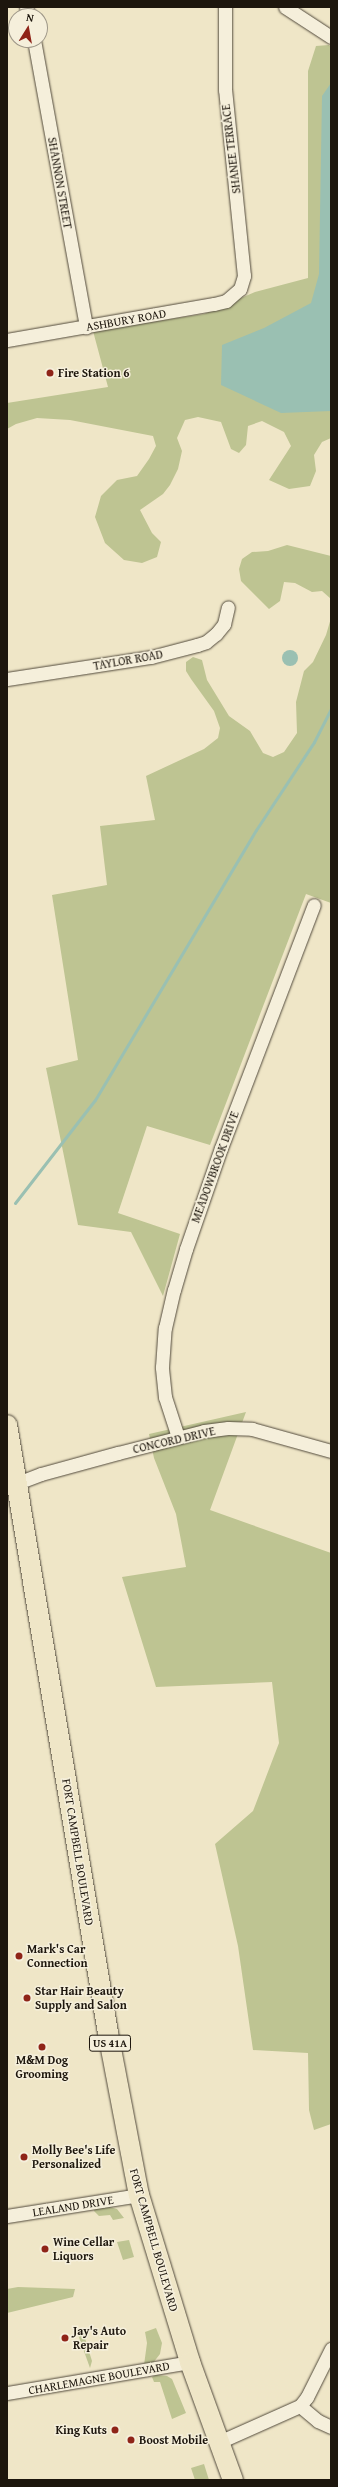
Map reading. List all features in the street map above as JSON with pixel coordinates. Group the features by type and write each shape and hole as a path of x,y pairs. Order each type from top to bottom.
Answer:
{"highway":[{"name":"FORT CAMPBELL BOULEVARD","path":"7,1425 13,1485 104,2013 139,2195 190,2362 233,2480"}],"street":[{"name":"SHANEE TERRACE","path":"225,7 225,90 244,276 240,289"},
{"path":"285,7 331,37"},
{"name":"SHANNON STREET","path":"35,48 86,327"},
{"name":"ASHBURY ROAD","path":"7,340 214,304 226,301 240,289"},
{"name":"TAYLOR ROAD","path":"7,679 151,657 197,645 206,642 216,634 224,624 228,607"},
{"name":"MEADOWBROOK DRIVE","path":"178,1438 165,1396 162,1367 165,1328 174,1290 186,1249 221,1148 314,905"},
{"name":"CONCORD DRIVE","path":"13,1485 41,1474 178,1438 228,1428 252,1429 330,1449"},
{"name":"LEALAND DRIVE","path":"7,2216 139,2195"},
{"path":"220,2442 300,2406 307,2397 331,2349"},
{"name":"CHARLEMAGNE BOULEVARD","path":"7,2393 190,2362"},
{"path":"300,2406 318,2421 331,2427"}],"green space":[{"path":"329,45 331,47 331,438 322,442 314,455 316,471 310,486 289,489 269,480 291,446 284,432 262,421 248,426 246,445 239,453 231,449 221,422 198,417 185,420 177,438 182,451 178,469 170,485 163,494 140,510 152,533 161,542 157,557 142,563 124,560 105,543 95,517 101,496 117,480 137,476 156,446 153,436 70,420 37,418 16,424 7,429 7,403 108,387 93,331 204,314 255,292 308,278 308,71 316,46"},
{"path":"287,545 331,556 331,599 322,591 312,592 295,583 284,582 280,601 269,609 241,581 239,569 242,559 252,552 268,551"},
{"path":"331,618 331,903 306,894 210,1145 147,1126 118,1213 180,1234 163,1296 131,1232 78,1225 46,1068 78,1060 52,895 107,885 100,826 155,820 146,776 204,749 218,738 220,728 214,711 186,671 186,662 193,657 202,660 207,680 229,716 250,731 263,753 273,757 284,752 297,733 296,702 304,671 313,662 326,635"},
{"path":"246,1412 210,1510 331,1553 331,2124 314,2130 309,2110 308,2053 253,2050 238,1946 215,1844 253,1811 279,1743 272,1682 156,1687 122,1577 186,1567 176,1514 154,1458 149,1434"},
{"path":"106,2206 117,2209 124,2218 113,2220 110,2215 99,2216 94,2211 95,2208"},
{"path":"129,2240 134,2257 123,2260 117,2242"},
{"path":"18,2287 75,2289 73,2297 7,2313 7,2289"},
{"path":"80,2328 83,2332 92,2361 90,2368 76,2329"},
{"path":"156,2328 162,2343 160,2354 153,2363 144,2365 147,2343 145,2332"},
{"path":"156,2375 167,2376 172,2379 186,2413 172,2419 160,2382 154,2382 152,2377"},
{"path":"204,2464 209,2480 195,2480 191,2468"}],"shaded area":[{"path":"331,83 331,411 281,413 221,385 222,345 264,328 311,303 319,274 322,96"},
{"path":"290,650 297,655 298,658 293,665 290,666 283,661 282,658 287,651"}],"waterway":[{"path":"15,1203 95,1100 256,830 314,742 331,708"}],"place":[{"name":"Fire Station 6","path":"50,373"},
{"name":"Mark's Car Connection","path":"19,1956"},
{"name":"Star Hair Beauty Supply and Salon","path":"27,1998"},
{"name":"M&M Dog Grooming","path":"42,2047"},
{"name":"Molly Bee's Life Personalized","path":"24,2157"},
{"name":"Wine Cellar Liquors","path":"45,2249"},
{"name":"Jay's Auto Repair","path":"65,2338"},
{"name":"King Kuts","path":"115,2430"},
{"name":"Boost Mobile","path":"131,2440"}]}
